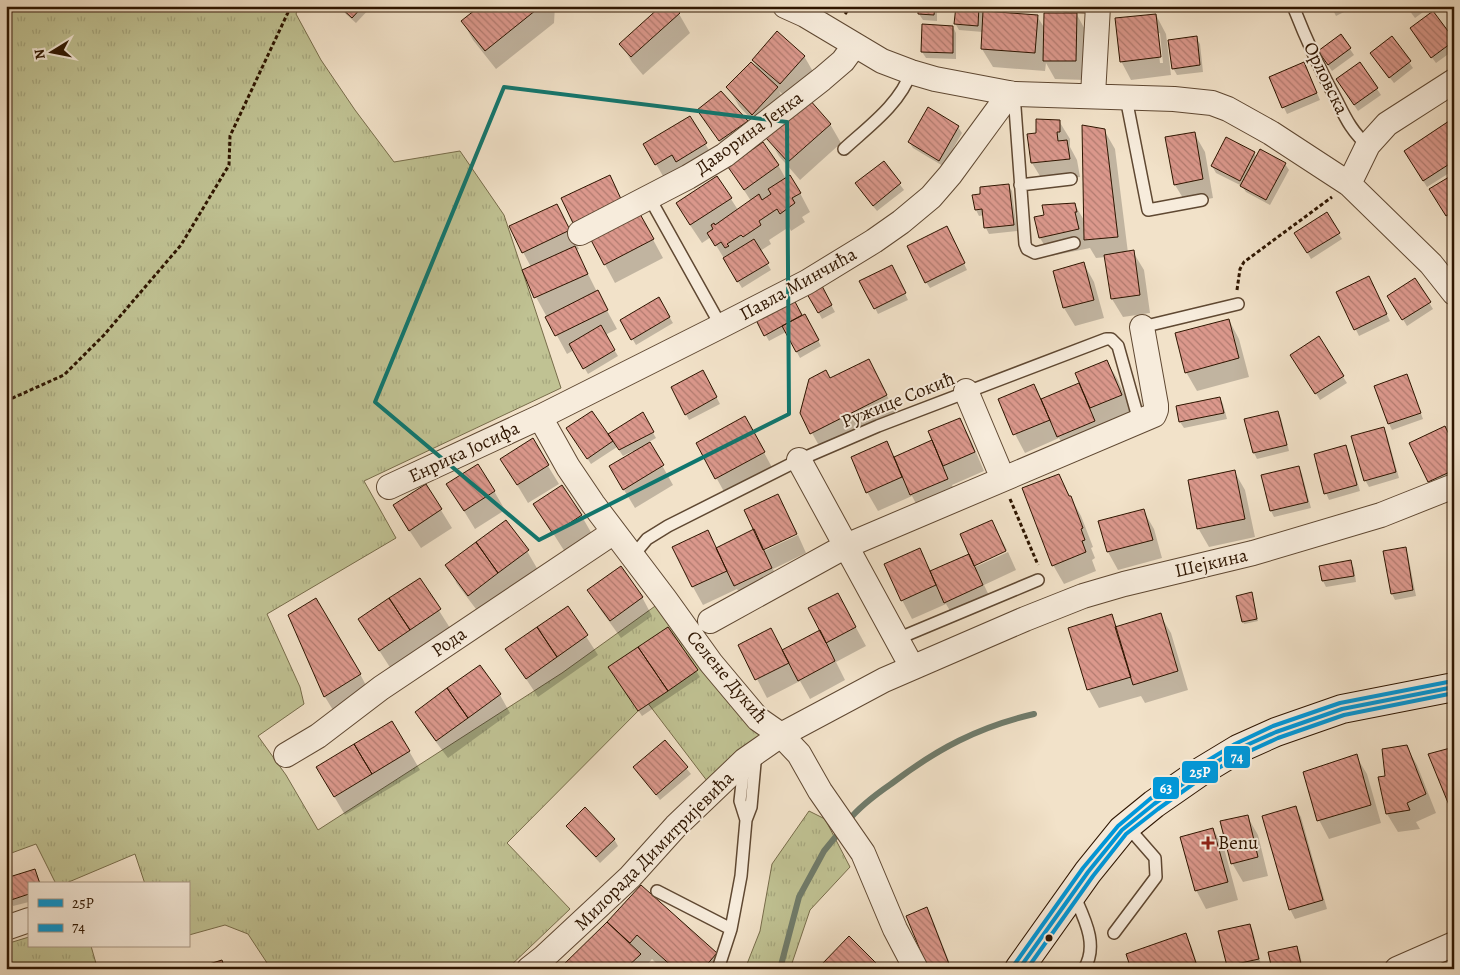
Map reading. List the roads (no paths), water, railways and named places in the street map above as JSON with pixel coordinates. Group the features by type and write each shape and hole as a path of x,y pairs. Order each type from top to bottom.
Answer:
{"main road":[{"path":"1019,969 1088,872 1127,826 1180,785 1207,767 1238,749 1276,732 1342,709 1454,687"}],"street":[{"path":"1093,96 1098,7"},
{"path":"799,9 854,46 882,61 935,79 1012,94 1174,99 1212,103 1228,109 1271,133 1349,184 1430,264 1454,293"},
{"name":"Даворина Јенка","path":"580,233 688,176 732,150 822,79 843,61 854,46"},
{"path":"1349,184 1368,145 1387,124 1454,81"},
{"name":"Павла Минчића","path":"540,417 834,267 901,222 931,196 950,176 1012,94"},
{"path":"710,621 846,546 1154,415 1156,410 1142,327"},
{"path":"966,390 1003,479"},
{"name":"Енрика Јосифа","path":"389,487 540,417"},
{"name":"Селене Дукић","path":"540,417 568,467 593,504 711,663 758,719 781,735 799,754 869,866 896,929 916,969"},
{"path":"799,460 912,667"},
{"name":"Шејкина","path":"781,735 912,667 1083,596 1124,584 1253,553 1381,515 1454,486"},
{"name":"Рода","path":"286,755 318,736 381,688 614,532"},
{"name":"Милорада Димитријевића","path":"529,969 550,952 630,877 676,826 751,756 781,735"},
{"path":"6,928 28,920"},
{"path":"1397,969 1454,944"}],"lane":[{"path":"1066,6 1098,7"},
{"name":"Орловска","path":"1293,6 1318,66 1354,132 1368,145"},
{"path":"844,149 902,92 910,72"},
{"path":"1012,94 1025,244 1027,249 1035,252 1074,243"},
{"path":"1126,98 1148,210 1202,200"},
{"path":"1020,185 1071,179"},
{"path":"649,197 721,326"},
{"path":"1142,327 1238,304"},
{"name":"Ружице Сокић","path":"632,557 647,539 668,526 799,460 966,390 1106,338 1112,339 1118,346 1139,421"},
{"path":"898,639 1040,577"},
{"path":"718,969 731,929 741,876 746,820 740,801 751,756"},
{"path":"1114,933 1156,877 1154,858 1127,826"},
{"path":"657,892 731,929"},
{"path":"1073,893 1089,931 1089,961 1084,969"}],"waterway":[{"path":"848,821 858,810 908,771 942,750 976,733 1034,714"},
{"path":"780,969 799,897 824,851 842,829"}],"place":[{"name":"Benu","path":"1208,843"}]}
